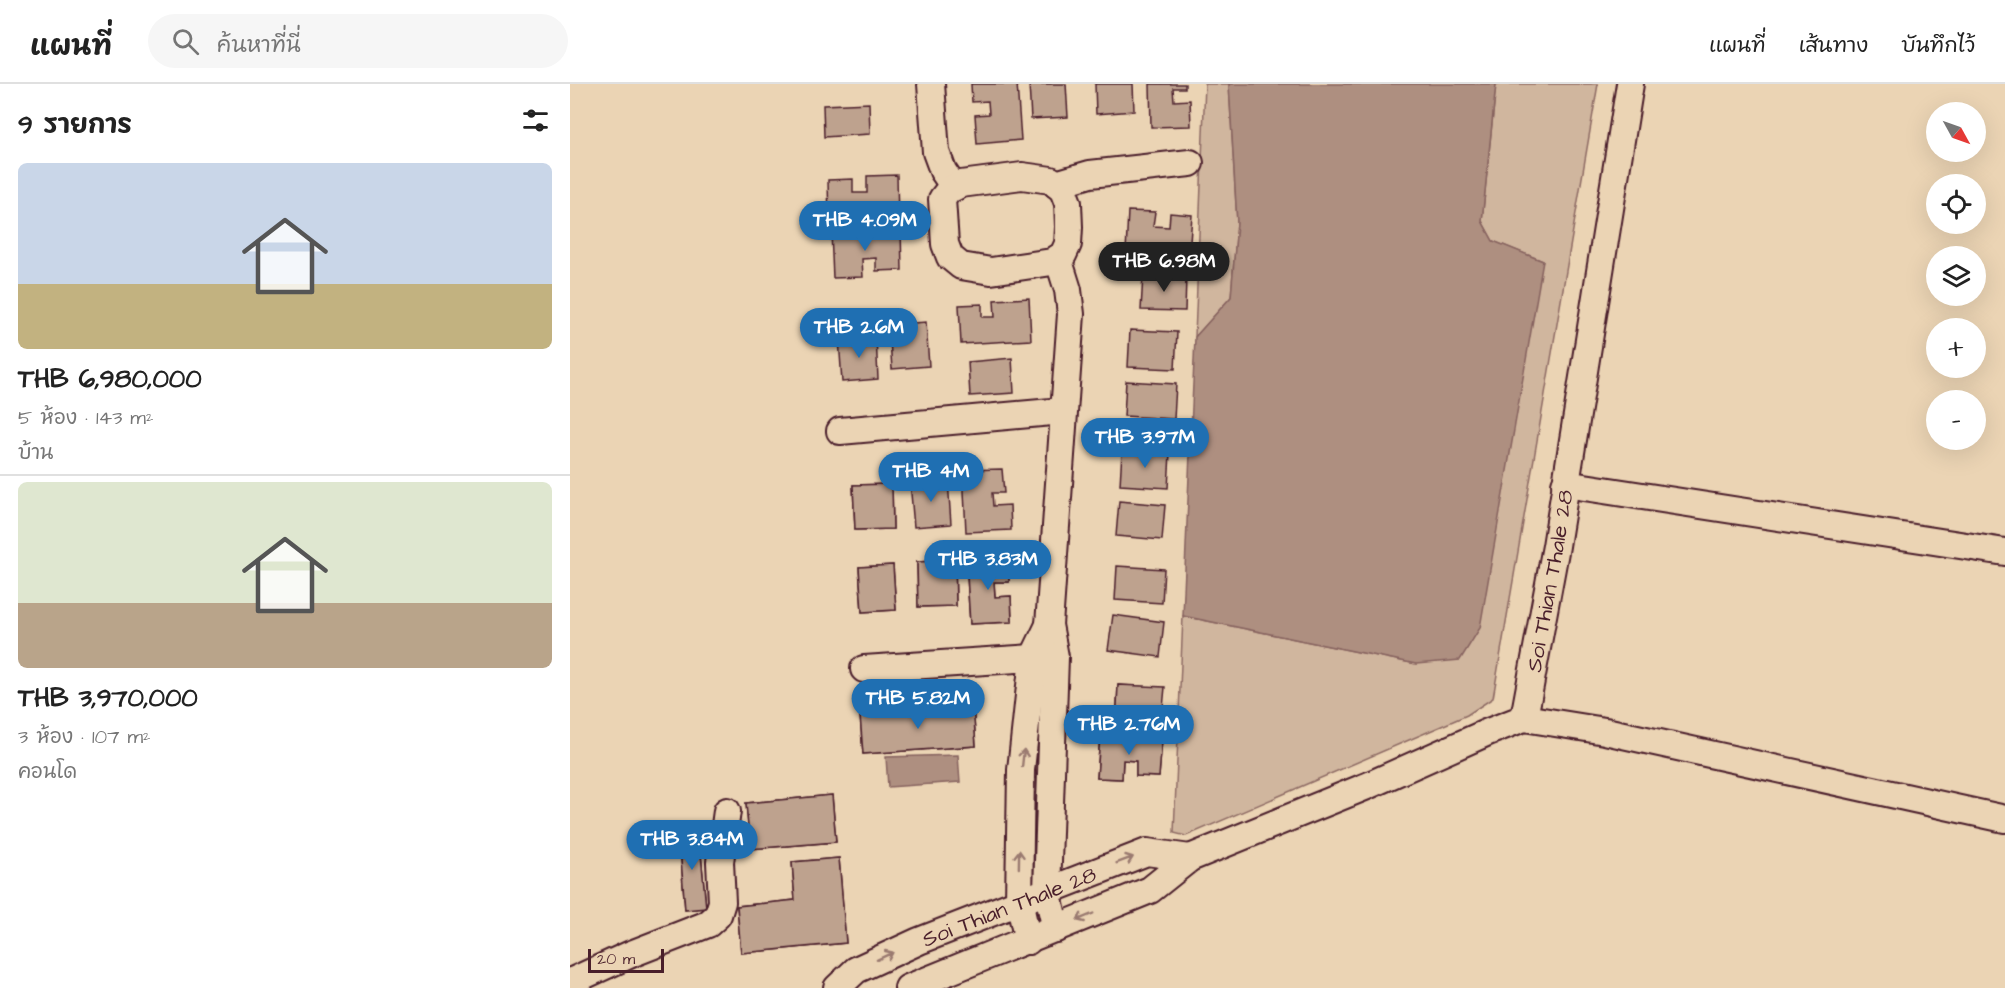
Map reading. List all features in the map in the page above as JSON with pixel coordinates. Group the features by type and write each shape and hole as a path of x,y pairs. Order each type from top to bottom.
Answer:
{"street":[{"path":"931,84 936,152 943,171 954,187"},
{"name":"Soi Thian Thale 28","path":"908,988 1150,890 1190,858 1367,786 1524,718 1565,484 1630,84"},
{"path":"1056,184 1090,174 1190,163"},
{"path":"1022,176 1051,180 1063,190 1068,203 1068,244 1063,255 1052,262 991,271 962,266 950,257 945,244 942,199 954,187 961,184 1022,176"},
{"path":"1028,941 1019,901 1022,770 1049,625 1071,314 1068,290 1058,258"},
{"path":"840,431 1063,411"},
{"path":"1565,484 2005,552"},
{"path":"864,669 1044,658"},
{"path":"1044,658 1047,891 1056,929"},
{"path":"1524,718 1605,731 2005,819"},
{"path":"570,982 631,954 708,924 718,915 722,902 720,862 727,811"},
{"name":"Soi Thian Thale 28","path":"837,988 856,970 919,940 1147,852 1190,858"}],"shaded area":[{"path":"1205,84 1229,84 1237,223 1231,297 1195,337"},
{"path":"1229,84 1496,84 1482,221 1493,241 1543,261 1480,628 1460,660 1416,664 1183,616 1195,337 1231,297 1237,223"},
{"path":"1496,84 1598,84 1493,698 1467,715 1186,836 1174,833 1183,616 1416,664 1543,261 1493,241 1482,221"},
{"path":"958,755 960,782 888,787 886,757"}],"building":[{"path":"971,84 1017,84 1021,140 977,144 975,115 989,114 988,101 972,102"},
{"path":"1029,84 1066,84 1068,117 1031,119"},
{"path":"1095,84 1133,84 1134,111 1096,114"},
{"path":"1150,84 1185,84 1185,88 1173,88 1174,101 1190,100 1191,126 1151,127"},
{"path":"869,103 870,134 824,137 823,105"},
{"path":"897,175 898,221 829,223 828,180 853,179 853,193 867,193 867,176"},
{"path":"1128,211 1155,212 1153,226 1169,227 1170,213 1192,215 1189,256 1126,252"},
{"path":"901,230 902,270 876,271 876,258 862,259 863,277 833,278 831,232"},
{"path":"1143,275 1186,277 1185,311 1141,310"},
{"path":"1029,298 1031,340 961,344 959,305 982,304 982,317 995,317 994,300"},
{"path":"926,322 929,366 892,369 889,325"},
{"path":"1130,330 1177,332 1175,369 1128,367"},
{"path":"876,336 878,379 842,382 839,339"},
{"path":"1012,358 1014,393 970,396 968,362"},
{"path":"1126,381 1176,384 1174,419 1124,416"},
{"path":"1122,451 1170,453 1168,488 1120,485"},
{"path":"1002,469 1004,493 992,493 993,506 1010,505 1011,530 966,532 963,470"},
{"path":"948,480 951,524 914,527 910,482"},
{"path":"892,484 893,529 855,530 853,485"},
{"path":"892,484 893,529 855,530 853,485"},
{"path":"1119,501 1165,505 1162,540 1116,536"},
{"path":"1008,558 1009,582 994,582 995,597 1011,596 1012,622 970,624 966,559"},
{"path":"1008,558 1009,582 994,582 995,597 1011,596 1012,622 970,624 966,559"},
{"path":"955,560 956,606 918,607 917,562"},
{"path":"955,560 956,606 918,607 917,562"},
{"path":"893,565 896,610 862,612 859,567"},
{"path":"893,565 896,610 862,612 859,567"},
{"path":"1117,566 1164,569 1162,603 1115,600"},
{"path":"1113,615 1164,622 1160,657 1108,650"},
{"path":"1118,685 1164,688 1161,729 1116,726"},
{"path":"1118,685 1165,687 1161,729 1116,726"},
{"path":"973,706 976,746 863,754 860,715"},
{"path":"973,706 976,746 863,754 860,715"},
{"path":"1100,735 1162,739 1159,777 1136,776 1136,761 1123,760 1122,779 1097,778"},
{"path":"1100,735 1162,739 1159,777 1136,776 1136,761 1123,760 1122,779 1097,778"},
{"path":"832,795 836,842 750,849 746,803"},
{"path":"832,795 836,842 750,849 746,803"},
{"path":"699,832 706,908 685,910 679,834"},
{"path":"699,832 706,908 685,910 679,834"},
{"path":"839,858 846,943 741,953 737,906 795,900 792,862"},
{"path":"839,858 846,943 741,953 737,906 795,900 792,862"}]}
